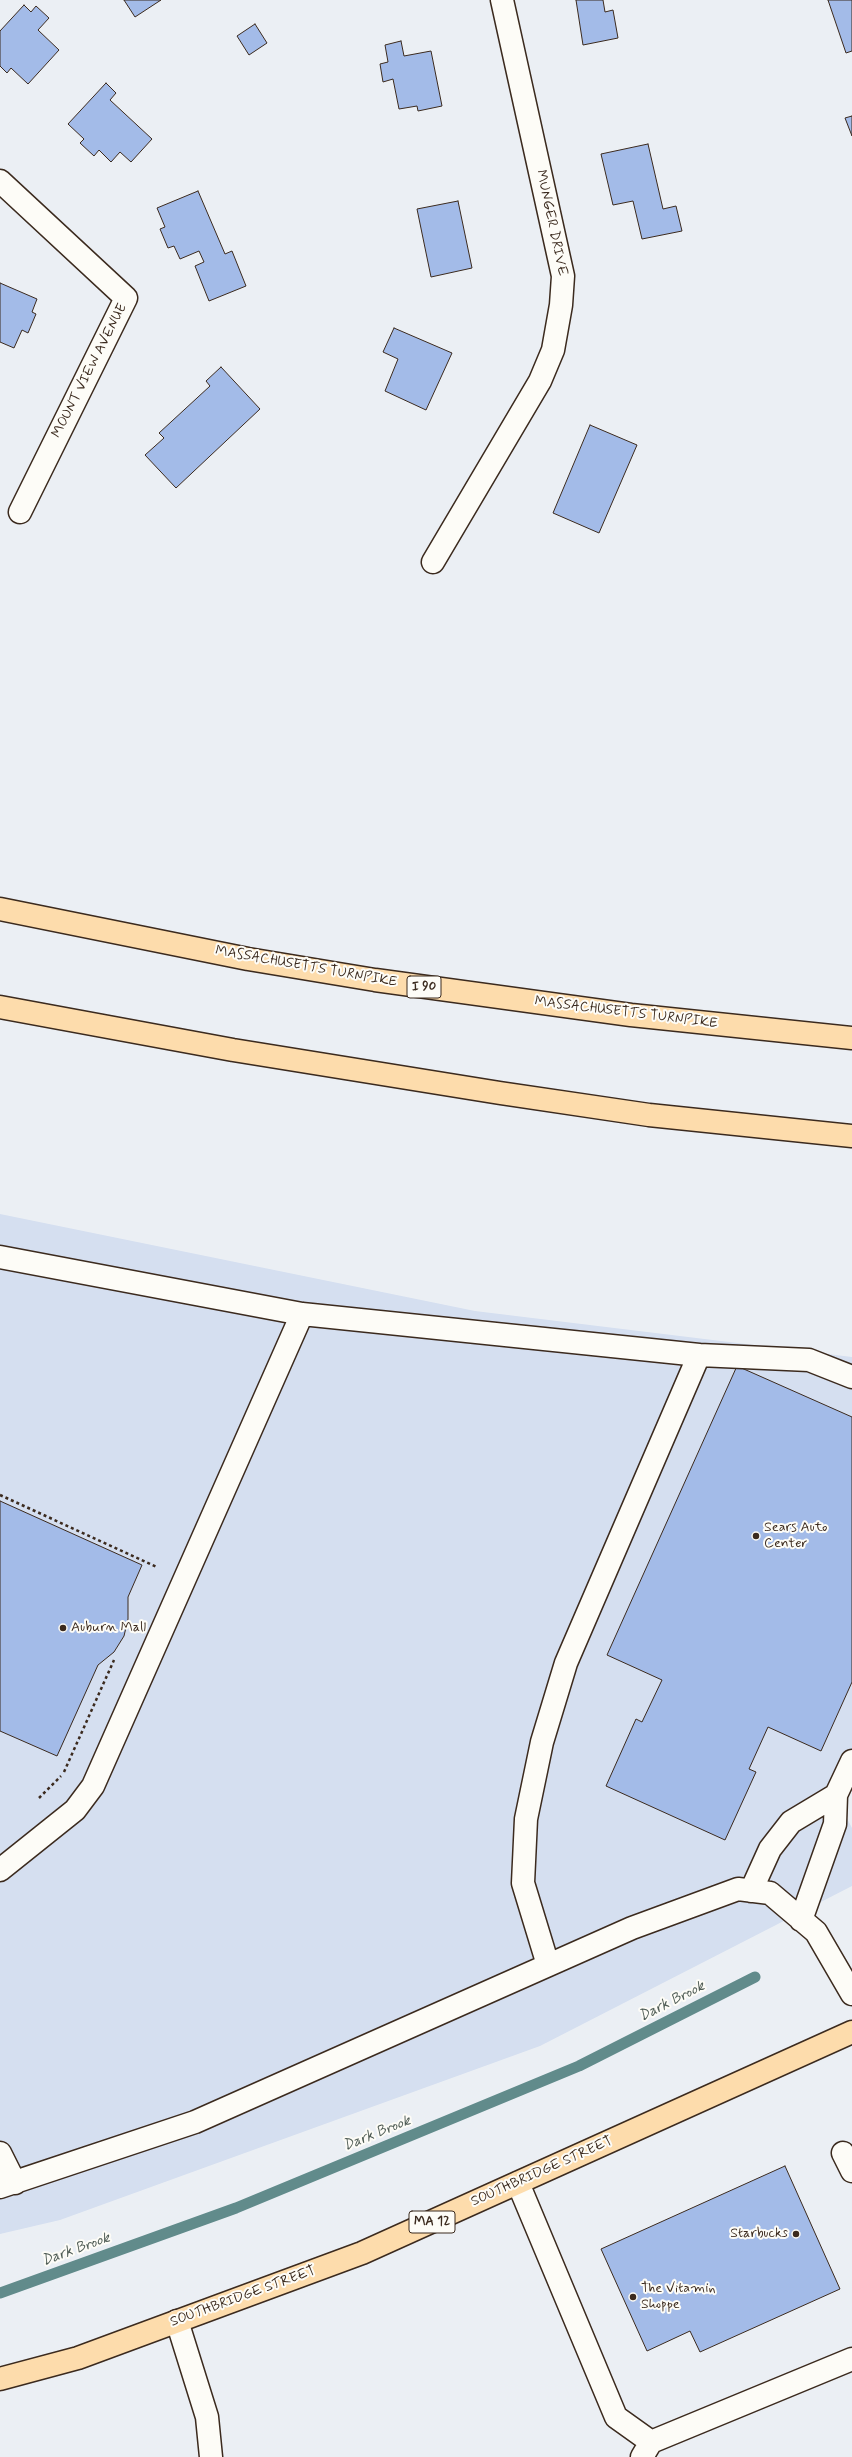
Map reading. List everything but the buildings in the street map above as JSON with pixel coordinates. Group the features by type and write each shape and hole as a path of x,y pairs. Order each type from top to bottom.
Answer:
{"main road":[{"name":"MASSACHUSETTS TURNPIKE","path":"0,909 248,959 375,980 631,1015 852,1038"},
{"path":"0,1007 233,1050 500,1094 649,1115 852,1136"},
{"name":"SOUTHBRIDGE STREET","path":"0,2379 78,2358 362,2253 852,2032"}],"street":[{"name":"MUNGER DRIVE","path":"433,562 540,381 553,350 561,305 563,276 502,0"},
{"name":"MOUNT VIEW AVENUE","path":"0,181 126,298 20,512"},
{"path":"0,1257 302,1314 699,1354 809,1360 852,1377"},
{"path":"0,1870 74,1810 93,1786 302,1314"},
{"path":"548,1965 523,1884 526,1819 542,1742 566,1663 699,1354"},
{"path":"801,1920 835,1824 836,1795 852,1760"},
{"path":"750,1891 770,1849 791,1822 836,1795"},
{"path":"0,2153 7,2185 195,2122 639,1925 738,1890 770,1893 816,1932 852,1994"},
{"path":"518,2183 616,2417 646,2450 852,2359"},
{"path":"177,2321 207,2417 211,2457"}],"path":[{"path":"0,1495 159,1568"},
{"path":"34,1803 63,1774 115,1658"}],"shaded area":[{"path":"0,1214 475,1311 852,1357 852,1785 842,1809 852,1828 852,1886 540,2046 60,2220 0,2234"}],"waterway":[{"name":"Dark Brook","path":"0,2293 236,2208 579,2066 755,1977"}],"place":[{"name":"Sears Auto Center","path":"756,1536"},
{"name":"Auburn Mall","path":"63,1628"},
{"name":"Starbucks","path":"796,2234"},
{"name":"The Vitamin Shoppe","path":"633,2297"}]}
